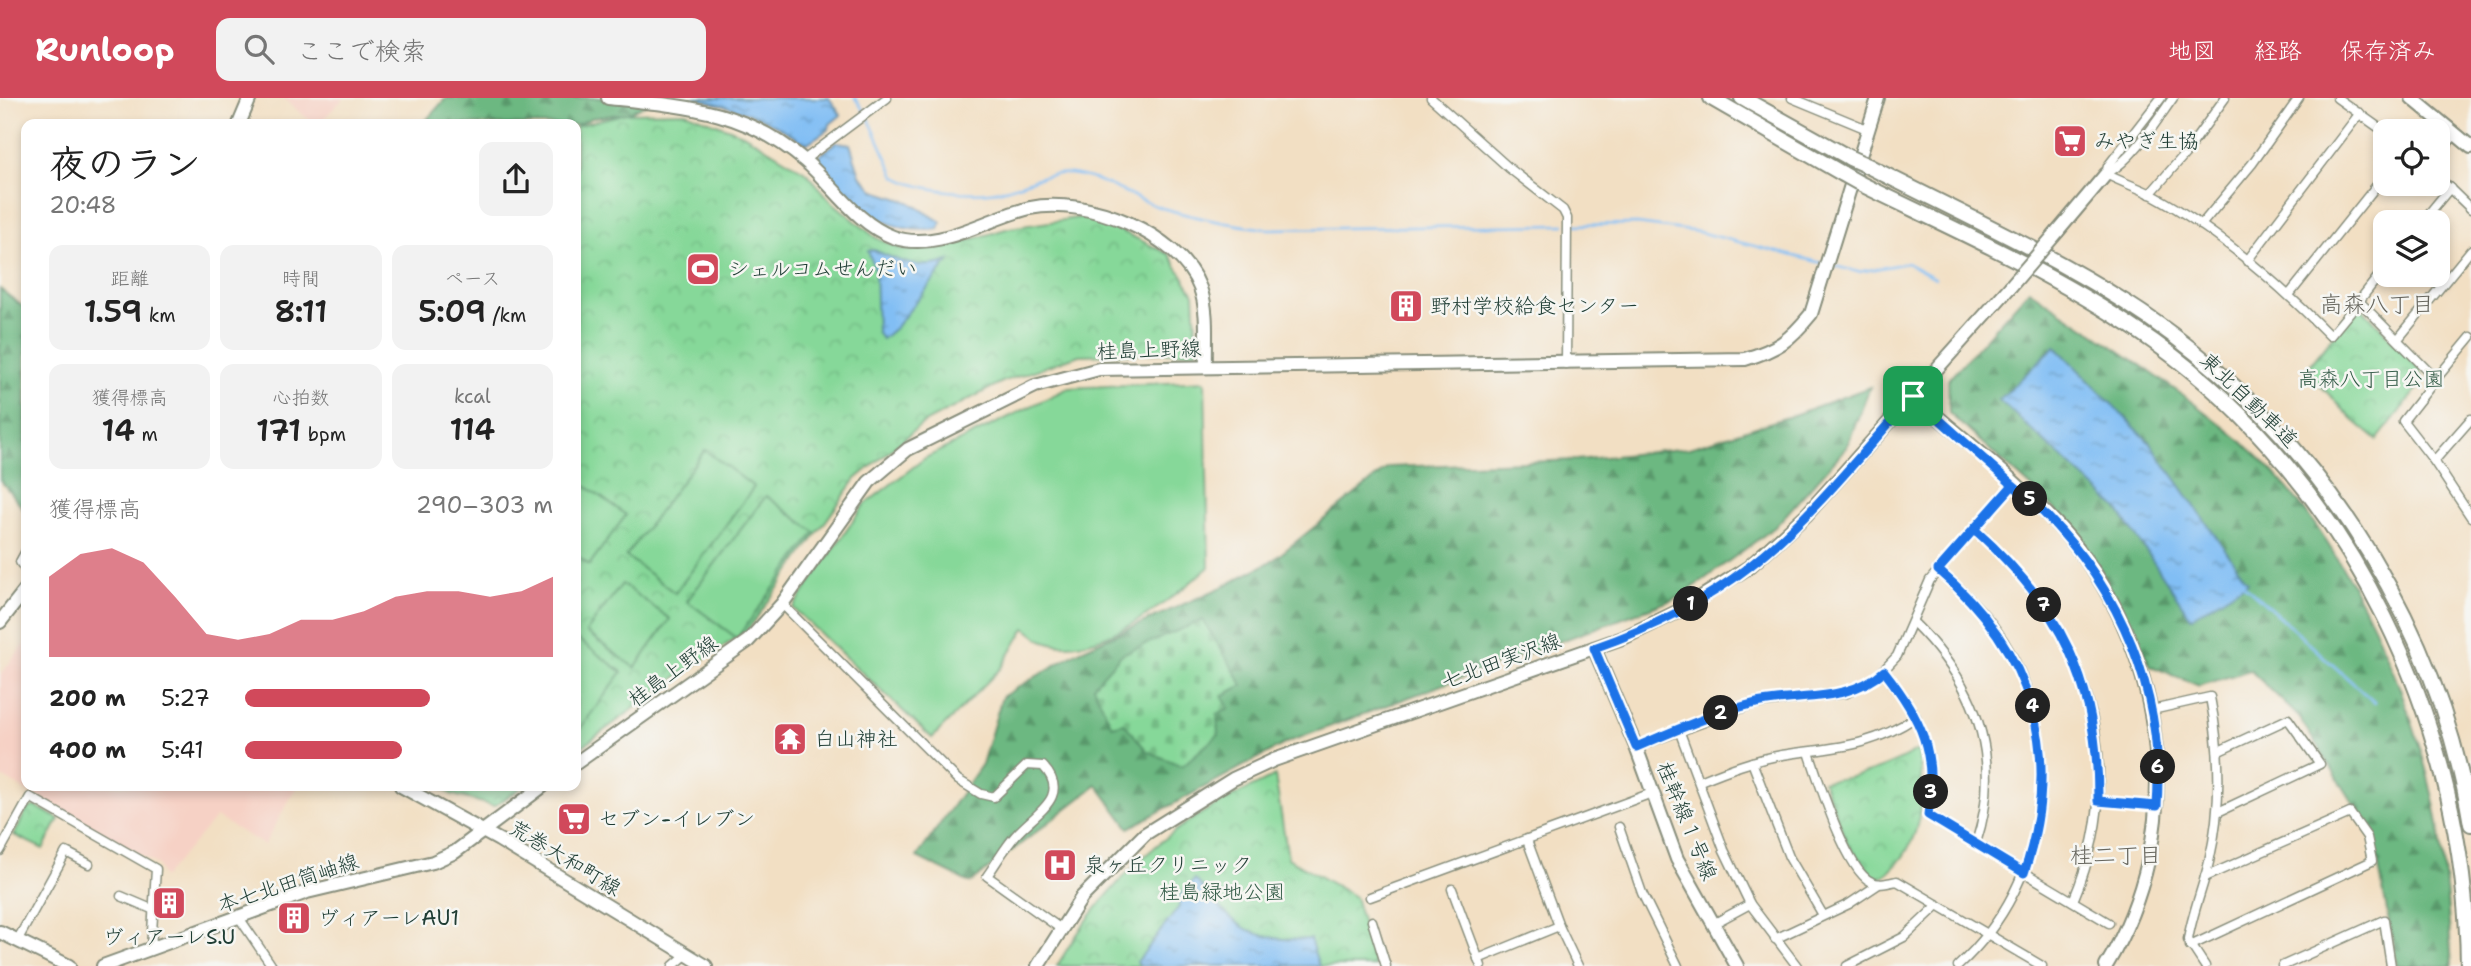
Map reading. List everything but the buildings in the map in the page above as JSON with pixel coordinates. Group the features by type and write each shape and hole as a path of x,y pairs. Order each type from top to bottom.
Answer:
{"highway":[{"name":"東北自動車道","path":"1711,98 1843,174 2043,274 2154,342 2225,400 2289,468 2360,571 2407,663 2432,730 2457,843 2468,966"},
{"name":"東北自動車道","path":"1742,98 1850,158 2020,242 2124,302 2226,379 2284,437 2328,488 2365,545 2402,612 2442,707 2471,824"}],"street":[{"path":"241,119 250,98"},
{"path":"608,98 684,101 752,127 804,160 869,224 905,240 937,238 1007,215 1054,206 1094,211 1156,238 1182,258 1201,290 1206,367"},
{"path":"804,160 887,98"},
{"path":"1792,98 1867,128 1878,98"},
{"path":"2106,174 2108,166 2161,98"},
{"path":"2106,174 2116,169 2151,130 2173,98"},
{"path":"2150,194 2202,133 2225,98"},
{"path":"2200,225 2252,164 2299,98"},
{"path":"2337,98 2373,123"},
{"path":"2412,98 2471,146"},
{"path":"1435,99 1509,168 1563,211 1567,218 1566,364"},
{"path":"2247,261 2360,113"},
{"name":"桂島上野線","path":"581,759 748,641 782,604 869,482 908,449 1035,386 1071,374 1099,369 1566,364 1745,359 1774,351 1793,336 1811,314 1867,128"},
{"path":"2450,140 2456,133"},
{"path":"2106,174 2150,194 2200,225 2289,295 2330,336 2373,283"},
{"name":"七北田実沢線","path":"1038,966 1082,897 1145,834 1233,779 1274,760 1594,648 1669,616 1749,567 1807,514 2010,287 2106,174"},
{"path":"2450,188 2471,209"},
{"path":"2289,295 2373,190"},
{"path":"2432,210 2443,196"},
{"path":"2398,339 2471,250"},
{"path":"2359,301 2436,379"},
{"path":"2471,337 2403,421 2469,506 2471,517"},
{"path":"1913,396 2057,524 2106,589 2135,651 2151,710 2158,756 2157,806 2141,886 2110,965"},
{"path":"2434,461 2471,419"},
{"path":"1636,747 1754,704 1847,693 1864,686 1884,671 1897,656 1923,595 1938,570 2013,485"},
{"path":"1974,529 2024,577 2070,648 2091,708 2098,801 2086,866 2073,901"},
{"path":"1938,570 1996,629 2019,670 2034,713 2041,752 2041,796 2036,835 2024,873 2009,905 1987,935 1958,966"},
{"path":"0,622 21,595"},
{"path":"782,604 958,780 981,794 994,797 1027,765 1043,766 1049,772 1054,787 1051,801 1016,835 987,876 1061,929"},
{"path":"1913,622 1953,667 1971,698 1976,714 1983,739 1987,787 1976,843"},
{"name":"桂幹線１号線","path":"1594,648 1636,747 1677,859 1737,966"},
{"path":"1884,671 1916,717 1925,737 1932,771 1928,815 2109,923"},
{"path":"2151,710 2210,698 2218,751 2218,812 2205,877 2189,931 2190,946 2205,966"},
{"path":"1700,781 1752,762 1861,745 1895,731 1916,717"},
{"path":"2218,751 2288,719 2320,764 2218,812"},
{"path":"1679,730 1724,850 1750,904 1797,966"},
{"path":"1810,752 1845,846 1866,878 1879,884"},
{"path":"1752,762 1788,857 1823,915"},
{"name":"荒巻大和町線","path":"410,791 706,966"},
{"path":"481,831 536,791"},
{"path":"1370,897 1652,793"},
{"path":"0,851 30,797 156,869 151,948"},
{"path":"2098,801 2157,806"},
{"path":"2190,946 2372,861 2367,837 2350,813 2205,877"},
{"path":"1619,827 1642,892 1676,966"},
{"name":"本七北田筒岫線","path":"103,966 240,919 307,892 433,862 455,852 481,831"},
{"path":"1527,840 1559,926 1578,966"},
{"path":"17,941 65,852 89,864"},
{"path":"1775,939 1857,900 1879,884 1897,881 2037,965"},
{"path":"1452,889 1480,962 1559,926"},
{"path":"121,897 154,910"},
{"path":"1713,924 1750,904"},
{"path":"1847,966 1904,937 1938,905"},
{"path":"240,919 272,966"},
{"path":"2282,966 2384,920 2391,966"},
{"path":"1373,921 1386,966"},
{"path":"0,932 69,966"},
{"path":"673,966 687,954"}],"shaded area":[{"path":"283,98 344,98 323,119 308,119"},
{"path":"21,648 21,788 0,776 0,675"},
{"path":"27,791 294,791 264,845 216,817 163,878 158,865"}],"green space":[{"path":"446,98 660,98 627,113 592,118 581,123 581,119 427,119"},
{"path":"685,112 743,134 807,173 831,201 876,238 904,250 947,247 1009,228 1090,216 1169,254 1194,294 1197,352 1079,355 1002,382 922,424 856,479 747,631 678,676 581,747 581,125 627,113"},
{"path":"0,289 21,305 21,506 0,480"},
{"path":"2029,290 2163,381 2240,440 2275,474 2336,557 2385,653 2421,751 2440,840 2452,966 2397,966 2373,834 2299,717 2250,670 2199,686 2151,666 2093,556 2050,504 1949,413 1948,380"},
{"name":"高森八丁目公園","path":"2357,307 2364,310 2421,371 2421,384 2377,440 2353,420 2306,370"},
{"path":"1205,381 1209,567 1132,624 1086,643 1063,645 1042,640 1025,628 1001,668 932,738 793,608 864,505 925,458 1068,388"},
{"path":"1870,387 1846,448 1775,527 1680,597 1288,742 1129,828 1097,785 970,883 917,857 982,764 1002,697 1079,651 1220,588 1272,561 1389,467 1577,460 1689,448 1788,417"},
{"path":"705,450 754,487 675,593 626,556"},
{"path":"581,483 626,515 589,565 581,559"},
{"path":"766,496 815,532 737,638 687,601"},
{"path":"622,584 670,619 635,668 586,632"},
{"path":"1203,620 1243,685 1222,696 1229,708 1217,714 1218,735 1182,766 1147,751 1124,723 1112,726 1093,686 1122,654"},
{"path":"581,642 622,672 581,727"},
{"path":"1918,750 1921,804 1918,822 1904,855 1892,869 1877,880 1848,845 1823,781 1872,771"},
{"name":"桂島緑地公園","path":"1275,776 1288,858 1355,897 1375,966 1057,966 1100,904 1154,848 1204,812"},
{"path":"446,791 516,791 494,806"},
{"path":"35,806 59,819 43,849 14,835 27,809"}],"water":[{"path":"693,98 829,98 841,115 830,124 829,129 806,144 751,115"},
{"path":"837,142 850,144 860,175 875,191 909,202 941,222 939,229 900,227 871,213 859,203 820,163 819,156"},
{"path":"874,250 911,264 929,265 949,261 896,327 882,339 877,332 875,269 868,251"},
{"path":"2055,346 2150,443 2248,582 2191,618 2117,508 1999,400"},
{"path":"1195,879 1220,908 1243,927 1271,937 1310,939 1319,966 1140,966 1137,962 1179,907 1179,897"}],"waterway":[{"path":"855,98 864,111"},
{"path":"868,117 895,176 933,189 994,191 1048,175 1066,174 1088,177 1175,212 1267,229 1564,225"},
{"path":"1570,225 1637,224 1699,232 1822,263"},
{"path":"1831,265 1858,272 1907,263 1935,278"},
{"path":"2242,583 2375,703"}],"place":[{"name":"みやぎ生協","path":"2070,141"},
{"name":"シェルコムせんだい","path":"703,269"},
{"name":"野村学校給食センター","path":"1406,306"},
{"name":"白山神社","path":"790,739"},
{"name":"セブン-イレブン","path":"574,819"},
{"name":"泉ヶ丘クリニック","path":"1060,865"},
{"name":"ヴィアーレS.U","path":"169,903"},
{"name":"ヴィアーレAU1","path":"294,918"}],"district":[{"name":"高森八丁目","path":"2377,304"},
{"name":"桂二丁目","path":"2116,855"}],"route":[{"path":"1913,396 1807,514 1749,567 1679,611 1648,627 1594,648 1636,747 1718,714 1754,704 1847,693 1864,686 1884,671 1904,696 1925,737 1932,771 1928,815 2024,873 2036,835 2042,771 2041,752 2029,694 1996,629 1938,570 1959,545 2013,485 2057,524 2106,589 2129,636 2150,701 2156,734 2159,786 2157,806 2098,801 2098,766 2091,708 2075,659 2052,616 2024,577 1974,529 2013,485 1913,396"}]}
